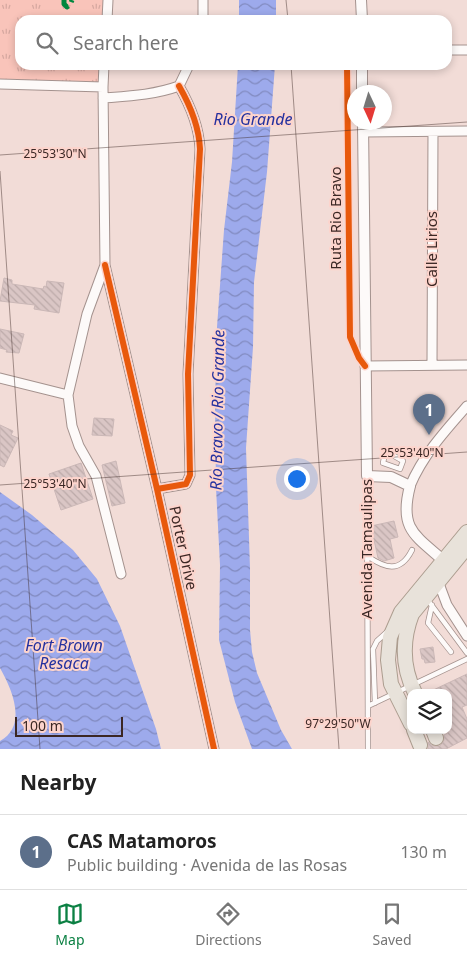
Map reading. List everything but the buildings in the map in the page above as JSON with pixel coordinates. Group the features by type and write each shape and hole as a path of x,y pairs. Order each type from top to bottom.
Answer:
{"main road":[{"path":"407,716 391,684 388,660 393,626 401,612 467,532"},
{"path":"413,689 406,669 405,645 408,624 412,614 428,600 438,581 460,560 467,547"},
{"path":"416,734 420,745"}],"street":[{"path":"107,15 108,0"},
{"path":"203,0 203,15"},
{"path":"362,0 362,15"},
{"path":"452,50 467,50"},
{"path":"104,70 105,265 87,314 68,395 72,426 79,446 96,476 121,574"},
{"path":"103,98 143,95 165,91 178,86 186,70"},
{"path":"362,70 362,85"},
{"path":"0,84 103,87"},
{"path":"157,489 186,484 189,481 190,475 188,374 200,138 190,104 178,86"},
{"path":"392,129 433,132 467,131"},
{"name":"Avenida Tamaulipas","path":"363,130 367,476"},
{"name":"Calle Lirios","path":"432,365 433,132"},
{"name":"Porter Drive","path":"105,265 157,489 214,749"},
{"path":"366,366 467,365"},
{"path":"0,378 68,395"},
{"path":"443,560 413,534 406,510 410,486 416,471 429,451 467,406"},
{"path":"367,476 392,473 410,486"},
{"path":"438,581 447,605 467,636"}],"lane":[{"path":"387,452 403,461 400,469 392,473 383,463 385,453 387,452"},
{"name":"Avenida Tamaulipas","path":"367,476 368,749"},
{"path":"367,556 386,567 395,566 408,559 412,550"},
{"path":"428,600 428,623 451,652"},
{"path":"428,600 467,654"},
{"path":"375,703 373,649 377,641 393,626"},
{"path":"415,689 467,659"},
{"path":"368,706 407,691"}],"green space":[{"path":"0,0 107,0 106,15 15,15 15,70 104,70 103,87 0,84"}],"water":[{"path":"239,0 276,0 276,15 239,15"},
{"name":"Rio Grande","path":"238,70 275,70 267,172 254,282 253,347 246,448 250,630 252,652 257,673 281,730 292,749 252,749 235,702 219,640 220,565 216,488 215,405 217,327 224,230 232,162"},
{"name":"Fort Brown Resaca","path":"0,492 32,515 73,550 97,579 120,626 156,729 161,749 0,749 0,741 9,734 13,726 15,707 13,696 0,668"}],"marked path":[{"path":"64,0 64,4 67,7 72,0"}],"cycle path":[{"name":"Ruta Rio Bravo","path":"347,70 350,337 359,358 365,366"},
{"path":"157,489 186,484 190,475 188,374 200,149 198,132 193,116 179,86"},
{"path":"105,265 157,489 214,749"}],"place":[{"name":"CAS Matamoros","path":"429,435"}],"water label":[{"name":"Río Bravo / Rio Grande","path":"217,410"}]}
